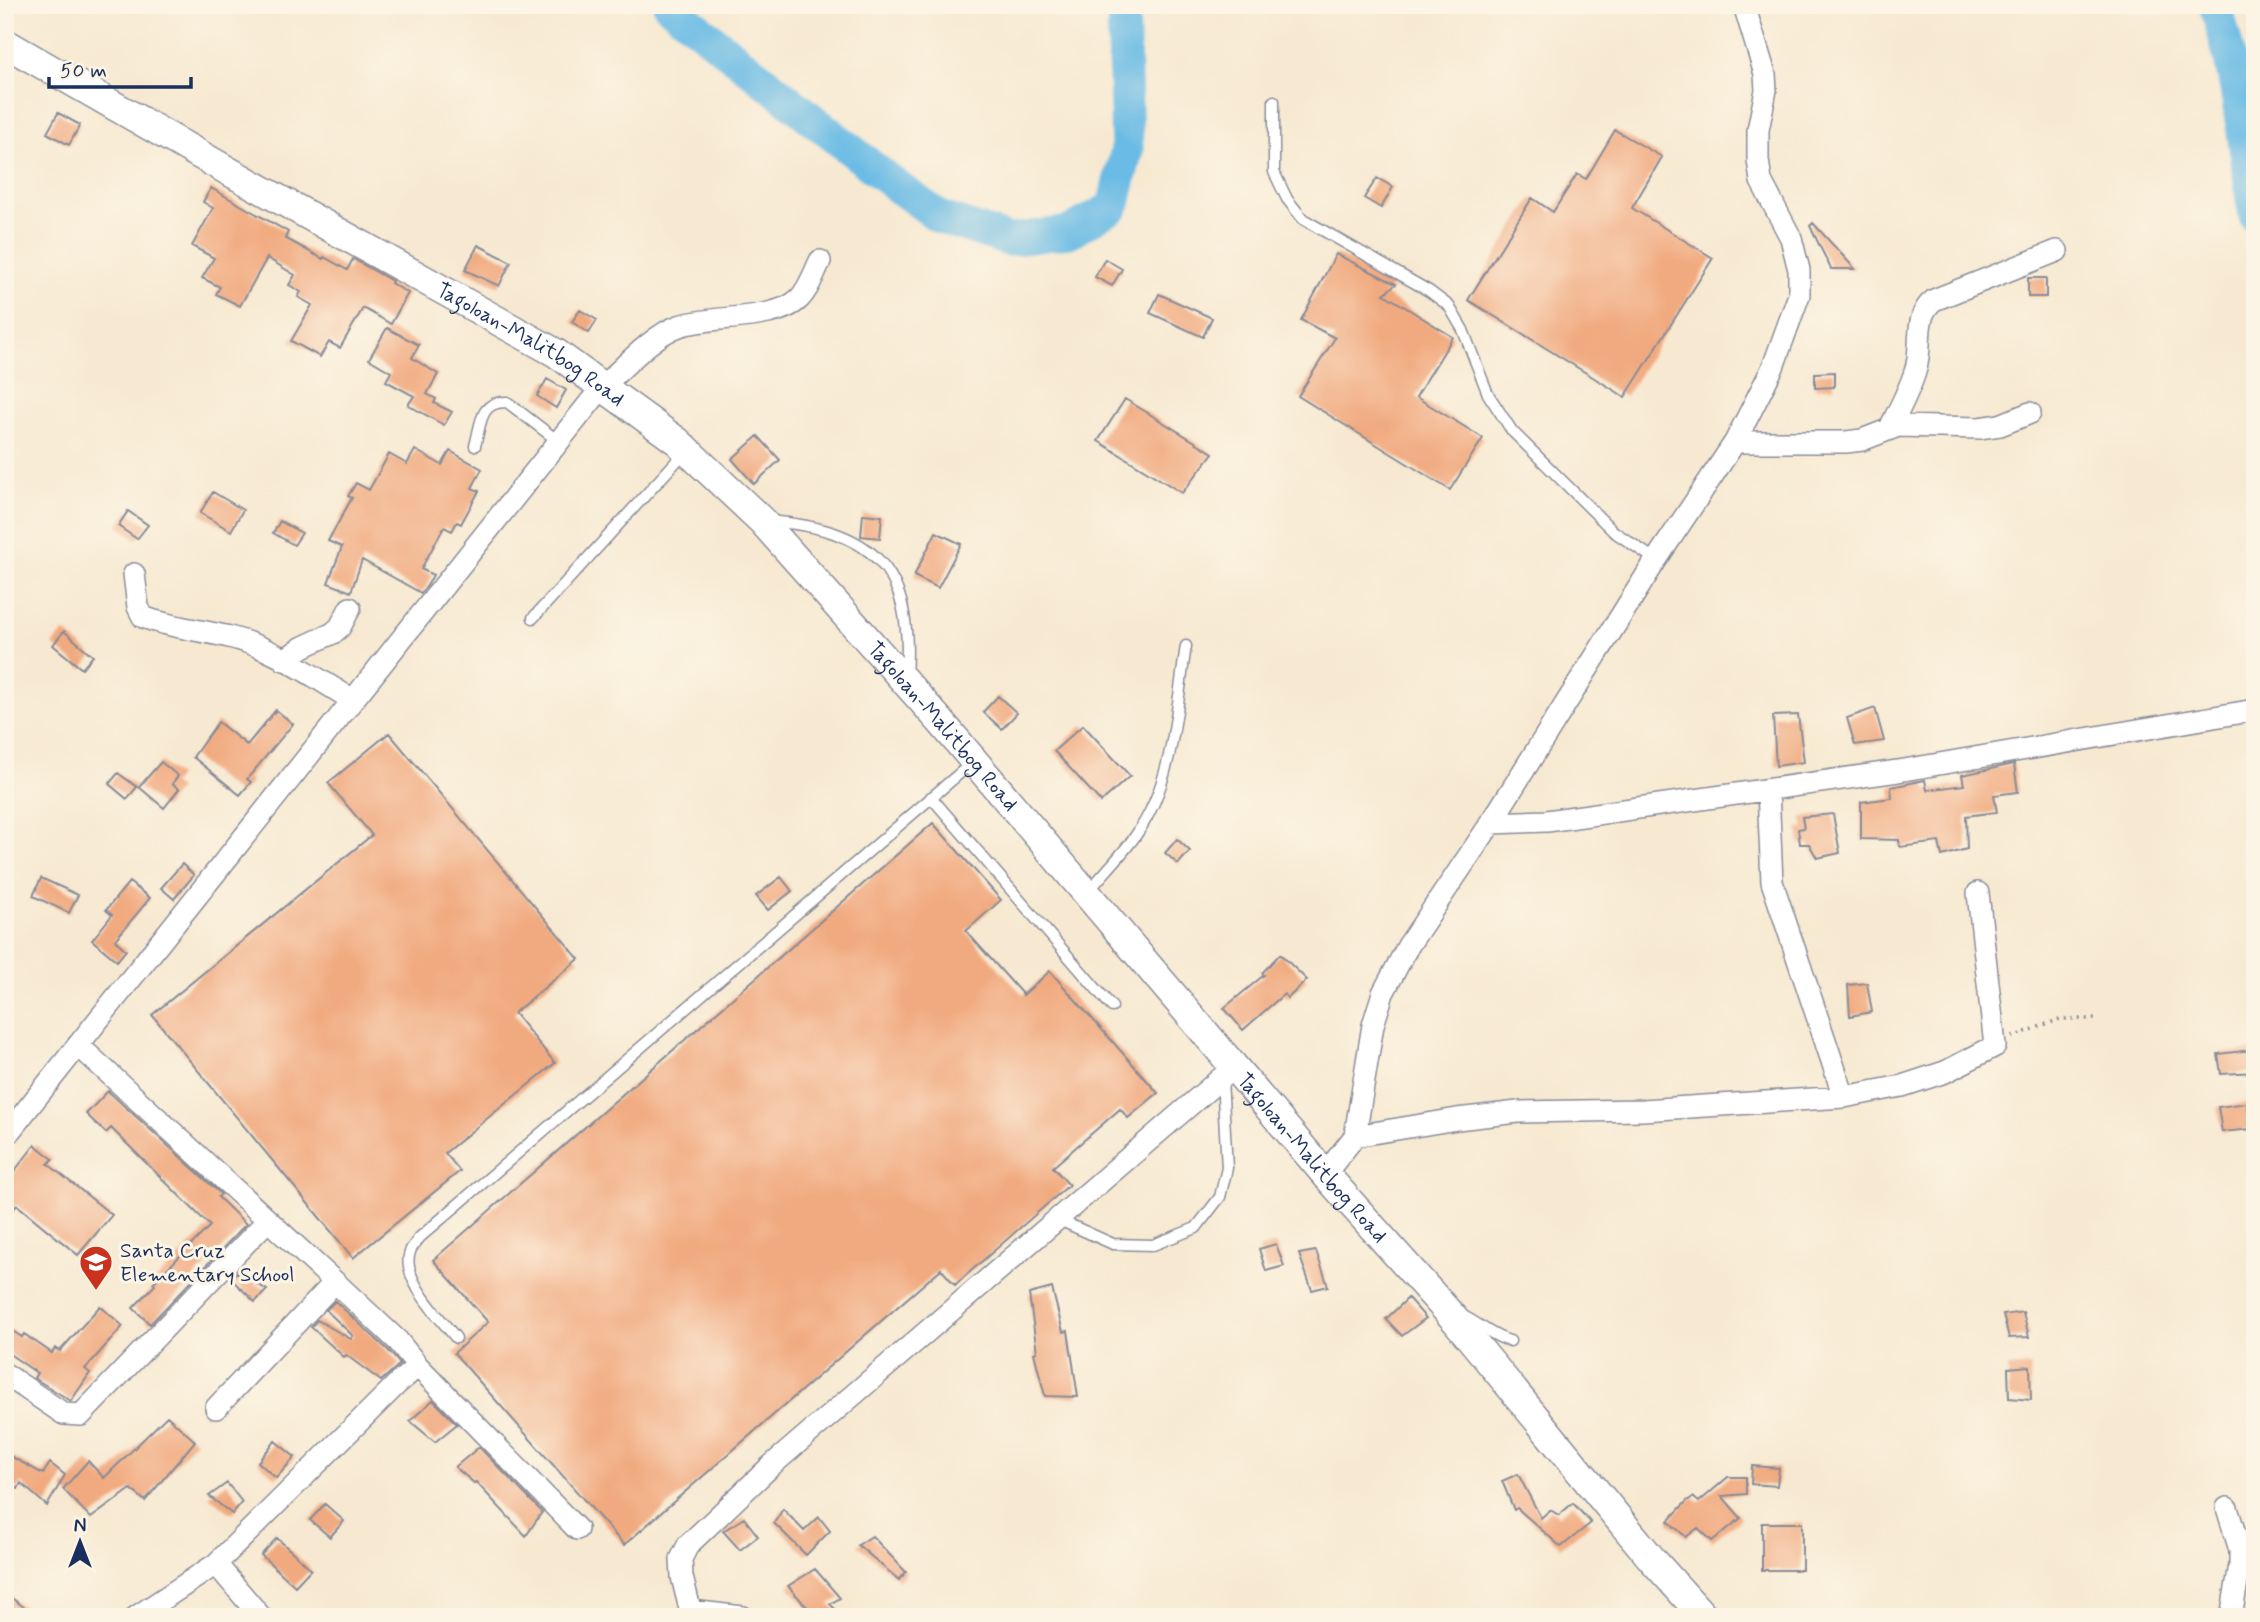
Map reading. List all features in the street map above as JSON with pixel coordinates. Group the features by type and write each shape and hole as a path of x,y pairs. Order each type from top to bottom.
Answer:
{"main road":[{"name":"Tagoloan-Malitbog Road","path":"5,43 556,353 687,450 762,521 974,761 1087,893 1228,1072 1325,1174 1457,1322 1651,1558 1703,1617"}],"street":[{"path":"1325,1174 1355,1136 1373,1025 1383,993 1408,946 1735,442 1773,367 1799,295 1799,270 1791,238 1761,181 1758,130 1764,101 1765,74 1744,5"},
{"path":"1890,428 1917,369 1921,321 1926,306 1999,272 2057,251"},
{"path":"9,1124 78,1045 603,386 649,345 677,326 762,314 784,308 799,299 820,261"},
{"path":"1735,442 1846,442 1862,440 1890,428 1912,425 1979,428 2000,425 2030,413"},
{"path":"134,574 138,607 143,617 235,638 284,660 352,701"},
{"path":"284,660 340,627 350,607"},
{"path":"1490,823 1547,821 1898,771 2255,710"},
{"path":"1768,790 1772,882 1844,1097"},
{"path":"1355,1136 1518,1112 1643,1110 1844,1097 1902,1086 1936,1075 1995,1046 1979,893"},
{"path":"78,1045 398,1341 418,1366 577,1529"},
{"path":"743,1617 692,1614 682,1577 681,1559 688,1545 772,1465 1228,1072"},
{"path":"5,1374 64,1414 73,1417 81,1415 267,1221"},
{"path":"216,1408 335,1282"},
{"path":"136,1617 216,1564 418,1366"},
{"path":"2227,1508 2240,1550 2231,1617"},
{"path":"216,1564 261,1617"}],"lane":[{"path":"1274,102 1274,172 1287,199 1303,219 1429,291 1449,306 1464,330 1488,394 1512,431 1612,531 1656,560"},
{"path":"475,446 484,410 496,401 507,402 558,441"},
{"path":"533,618 687,450"},
{"path":"762,521 801,524 838,533 872,552 894,581 906,613 908,640 905,682"},
{"path":"1087,893 1137,834 1157,796 1168,755 1186,646"},
{"path":"456,1338 419,1291 408,1269 410,1252 419,1238 974,761"},
{"path":"931,797 1112,1007"},
{"path":"1057,1219 1113,1244 1153,1245 1196,1228 1220,1197 1227,1168 1228,1072"},
{"path":"1457,1322 1465,1317 1495,1337 1510,1341"}],"path":[{"path":"1995,1046 2024,1030 2060,1019 2098,1019"}],"building":[{"path":"58,113 80,125 69,145 47,133"},
{"path":"1615,130 1662,157 1632,208 1713,258 1625,397 1468,300 1532,198 1553,212 1577,174 1586,179"},
{"path":"1377,178 1393,187 1381,208 1364,198"},
{"path":"211,188 288,232 285,238 323,259 324,257 347,270 353,259 408,293 391,324 363,308 340,348 329,342 320,357 291,341 312,305 298,297 301,292 289,285 295,275 267,258 240,306 216,294 220,287 202,278 214,258 192,246 213,208 203,202"},
{"path":"1813,223 1855,269 1831,269 1810,226"},
{"path":"478,245 511,262 499,286 465,270"},
{"path":"1336,254 1396,284 1384,294 1453,337 1416,397 1483,438 1450,490 1298,396 1335,338 1301,320"},
{"path":"1105,259 1122,269 1112,286 1095,277"},
{"path":"2028,278 2046,278 2046,297 2028,297"},
{"path":"1159,294 1212,318 1203,337 1150,313"},
{"path":"580,310 597,320 589,333 572,322"},
{"path":"387,328 419,345 412,358 438,374 427,394 436,399 434,403 452,412 444,425 408,405 414,396 386,381 391,372 369,359"},
{"path":"1834,372 1834,387 1815,388 1815,373"},
{"path":"547,379 566,390 556,408 537,396"},
{"path":"1125,399 1213,453 1182,493 1098,441"},
{"path":"758,436 780,460 754,484 732,459"},
{"path":"415,450 442,465 450,451 482,469 472,488 479,491 461,524 457,522 452,531 444,527 421,569 433,575 427,586 421,593 362,560 351,592 328,583 342,547 328,541 352,498 348,496 356,483 369,490 389,454 407,464"},
{"path":"213,492 243,510 231,531 200,513"},
{"path":"128,511 148,525 137,539 118,526"},
{"path":"863,514 882,516 880,538 861,536"},
{"path":"280,521 302,533 294,545 273,533"},
{"path":"936,532 961,544 938,588 914,576"},
{"path":"64,631 93,656 82,669 53,645"},
{"path":"998,696 1017,713 1002,729 983,712"},
{"path":"1875,708 1884,741 1855,745 1847,718"},
{"path":"276,710 293,724 247,779 251,782 240,795 193,757 218,722 247,745"},
{"path":"1798,715 1804,762 1776,766 1773,716"},
{"path":"1083,725 1130,776 1101,802 1054,751"},
{"path":"389,733 579,959 514,1013 555,1063 445,1153 460,1171 353,1258 152,1015 372,835 328,783"},
{"path":"161,762 178,776 172,784 179,789 164,808 139,787"},
{"path":"2014,764 2018,792 1994,795 1997,812 1966,816 1967,849 1942,856 1939,842 1900,847 1899,840 1861,839 1861,802 1892,798 1891,787 1925,780 1927,790 1964,785 1962,775"},
{"path":"118,773 137,787 127,799 109,784"},
{"path":"1833,814 1840,853 1817,858 1809,844 1800,844 1798,829 1804,828 1802,817"},
{"path":"933,823 1001,900 966,931 1023,995 1050,971 1158,1093 1128,1118 1120,1109 1053,1167 1069,1185 955,1285 941,1269 624,1545 454,1353 488,1322 433,1260"},
{"path":"1177,839 1190,851 1178,864 1165,853"},
{"path":"182,864 194,875 174,899 161,888"},
{"path":"781,877 792,891 768,910 756,896"},
{"path":"41,878 78,895 69,913 33,896"},
{"path":"129,882 150,898 115,940 126,950 117,961 92,940 112,915 106,910"},
{"path":"1280,954 1307,980 1288,998 1284,994 1243,1030 1224,1008 1264,975 1262,973"},
{"path":"1867,983 1872,1012 1850,1016 1848,985"},
{"path":"2251,1050 2255,1072 2221,1074 2218,1054"},
{"path":"108,1091 221,1194 218,1197 246,1224 150,1324 133,1308 155,1285 153,1283 210,1226 111,1128 106,1133 86,1114"},
{"path":"2247,1103 2252,1129 2222,1132 2218,1107"},
{"path":"35,1145 53,1159 48,1164 112,1215 78,1255 17,1205 5,1219 5,1183"},
{"path":"1276,1244 1284,1266 1266,1271 1259,1249"},
{"path":"1316,1251 1328,1286 1312,1290 1299,1254"},
{"path":"236,1272 267,1290 255,1302 230,1278"},
{"path":"1052,1288 1063,1332 1068,1331 1078,1397 1045,1396 1034,1353 1037,1352 1029,1294"},
{"path":"1408,1298 1426,1318 1402,1336 1386,1319"},
{"path":"335,1301 400,1364 381,1381 346,1355 344,1357 311,1327 317,1320 351,1339 353,1336 326,1310"},
{"path":"100,1306 123,1326 85,1369 90,1373 71,1401 34,1378 37,1373 5,1351 5,1326 22,1337 24,1334 52,1353 55,1348 60,1351"},
{"path":"2023,1312 2029,1337 2009,1338 2003,1315"},
{"path":"2030,1366 2031,1400 2009,1398 2008,1368"},
{"path":"433,1400 457,1424 435,1442 410,1421"},
{"path":"167,1416 195,1441 145,1501 131,1489 91,1518 63,1489 88,1461 104,1478"},
{"path":"275,1441 295,1457 276,1478 258,1462"},
{"path":"479,1447 542,1512 526,1536 476,1482 455,1467"},
{"path":"5,1453 43,1474 50,1463 65,1475 47,1506 21,1483 18,1489 5,1482"},
{"path":"1752,1466 1779,1468 1777,1486 1751,1484"},
{"path":"1518,1474 1541,1518 1550,1510 1559,1515 1573,1503 1591,1523 1561,1547 1517,1508 1514,1510 1502,1481"},
{"path":"1728,1477 1746,1477 1746,1494 1722,1496 1741,1518 1712,1541 1698,1528 1686,1537 1668,1521 1687,1501 1693,1497 1699,1502"},
{"path":"227,1483 242,1502 232,1514 209,1496"},
{"path":"325,1504 344,1521 330,1537 310,1520"},
{"path":"783,1509 804,1531 819,1517 830,1531 806,1555 774,1523"},
{"path":"744,1518 758,1536 740,1550 723,1531"},
{"path":"1762,1523 1802,1523 1802,1570 1762,1570"},
{"path":"872,1536 906,1572 899,1580 858,1545"},
{"path":"277,1538 311,1569 295,1586 261,1555"},
{"path":"815,1569 840,1598 830,1604 843,1617 816,1617 788,1586"},
{"path":"5,1593 37,1617 5,1617"}],"waterway":[{"path":"669,5 895,185 941,218 1009,240 1069,232 1113,207 1127,149 1123,5"},
{"path":"2215,5 2235,83 2255,216"}],"place":[{"name":"Santa Cruz Elementary School","path":"96,1292"}]}
